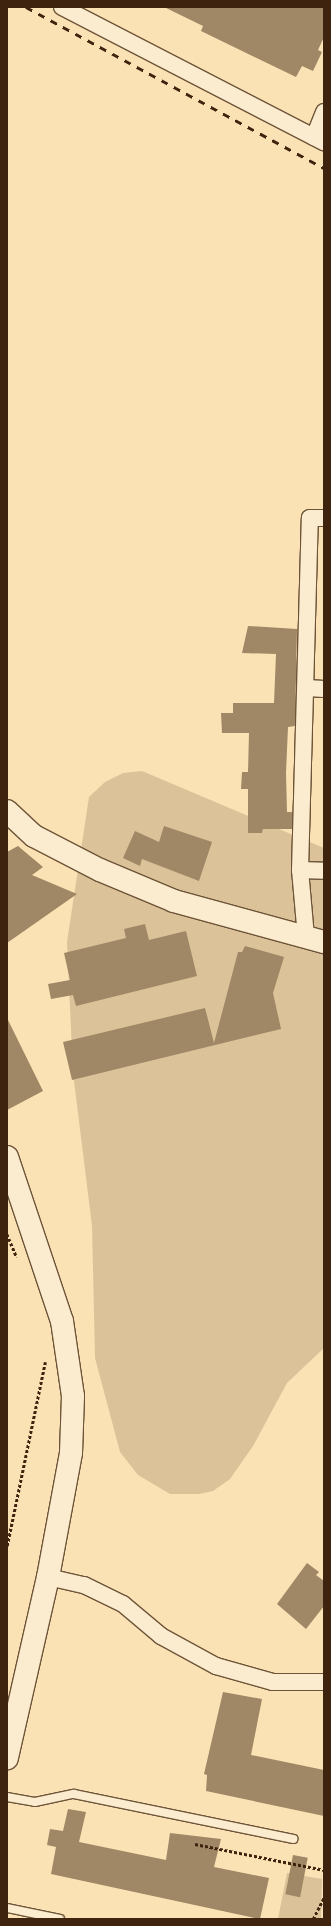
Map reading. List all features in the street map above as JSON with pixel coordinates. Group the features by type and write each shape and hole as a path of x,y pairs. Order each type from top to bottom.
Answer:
{"street":[{"path":"62,7 319,140 324,112"},
{"path":"7,811 34,836 107,873 174,901 315,939 300,870 307,688 310,518 324,518"},
{"path":"307,688 324,689"},
{"path":"300,870 324,871"},
{"path":"7,1157 62,1321 73,1396 70,1453 48,1577 7,1758"},
{"path":"48,1577 84,1585 123,1604 162,1636 216,1666 273,1682 324,1682"}],"lane":[{"path":"7,1796 35,1802 74,1794 293,1839"},
{"path":"7,1908 60,1919"}],"path":[{"path":"7,1234 19,1262"},
{"path":"7,1546 46,1357"},
{"path":"195,1844 324,1870"},
{"path":"313,1919 324,1897"}],"shaded area":[{"path":"142,771 324,848 324,1348 287,1383 253,1446 230,1479 213,1491 199,1494 170,1494 138,1475 120,1452 95,1358 92,1226 73,1073 67,942 89,797 105,782 123,773"},
{"path":"287,1873 322,1879 321,1919 278,1919"}],"building":[{"path":"164,7 324,7 324,37 318,50 322,52 313,71 302,66 296,77 201,31 203,26"},
{"path":"248,626 297,629 295,726 288,727 286,773 287,812 292,812 292,829 263,829 262,833 248,833 248,789 241,789 242,772 248,772 249,733 222,733 221,713 233,713 233,703 274,703 276,654 242,653"},
{"path":"164,826 212,842 199,881 142,859 140,866 123,858 135,831 159,842"},
{"path":"18,846 43,867 32,875 77,894 7,943 7,852"},
{"path":"145,924 149,940 186,931 197,976 76,1006 73,995 51,999 48,984 70,980 64,953 126,938 124,929"},
{"path":"245,946 284,957 273,993 281,1029 72,1080 63,1042 205,1008 214,1043 238,952 242,952"},
{"path":"7,1018 43,1091 7,1110"},
{"path":"307,1563 319,1572 316,1575 324,1581 324,1606 306,1629 277,1604"},
{"path":"223,1692 262,1699 251,1755 324,1770 324,1816 206,1791 207,1775 204,1774"},
{"path":"68,1809 86,1812 79,1842 166,1860 170,1833 221,1839 214,1867 269,1878 260,1919 51,1874 56,1847 47,1845 50,1829 63,1831"},
{"path":"293,1855 308,1858 300,1897 285,1894"}],"railway":[{"path":"26,7 324,168"}]}
